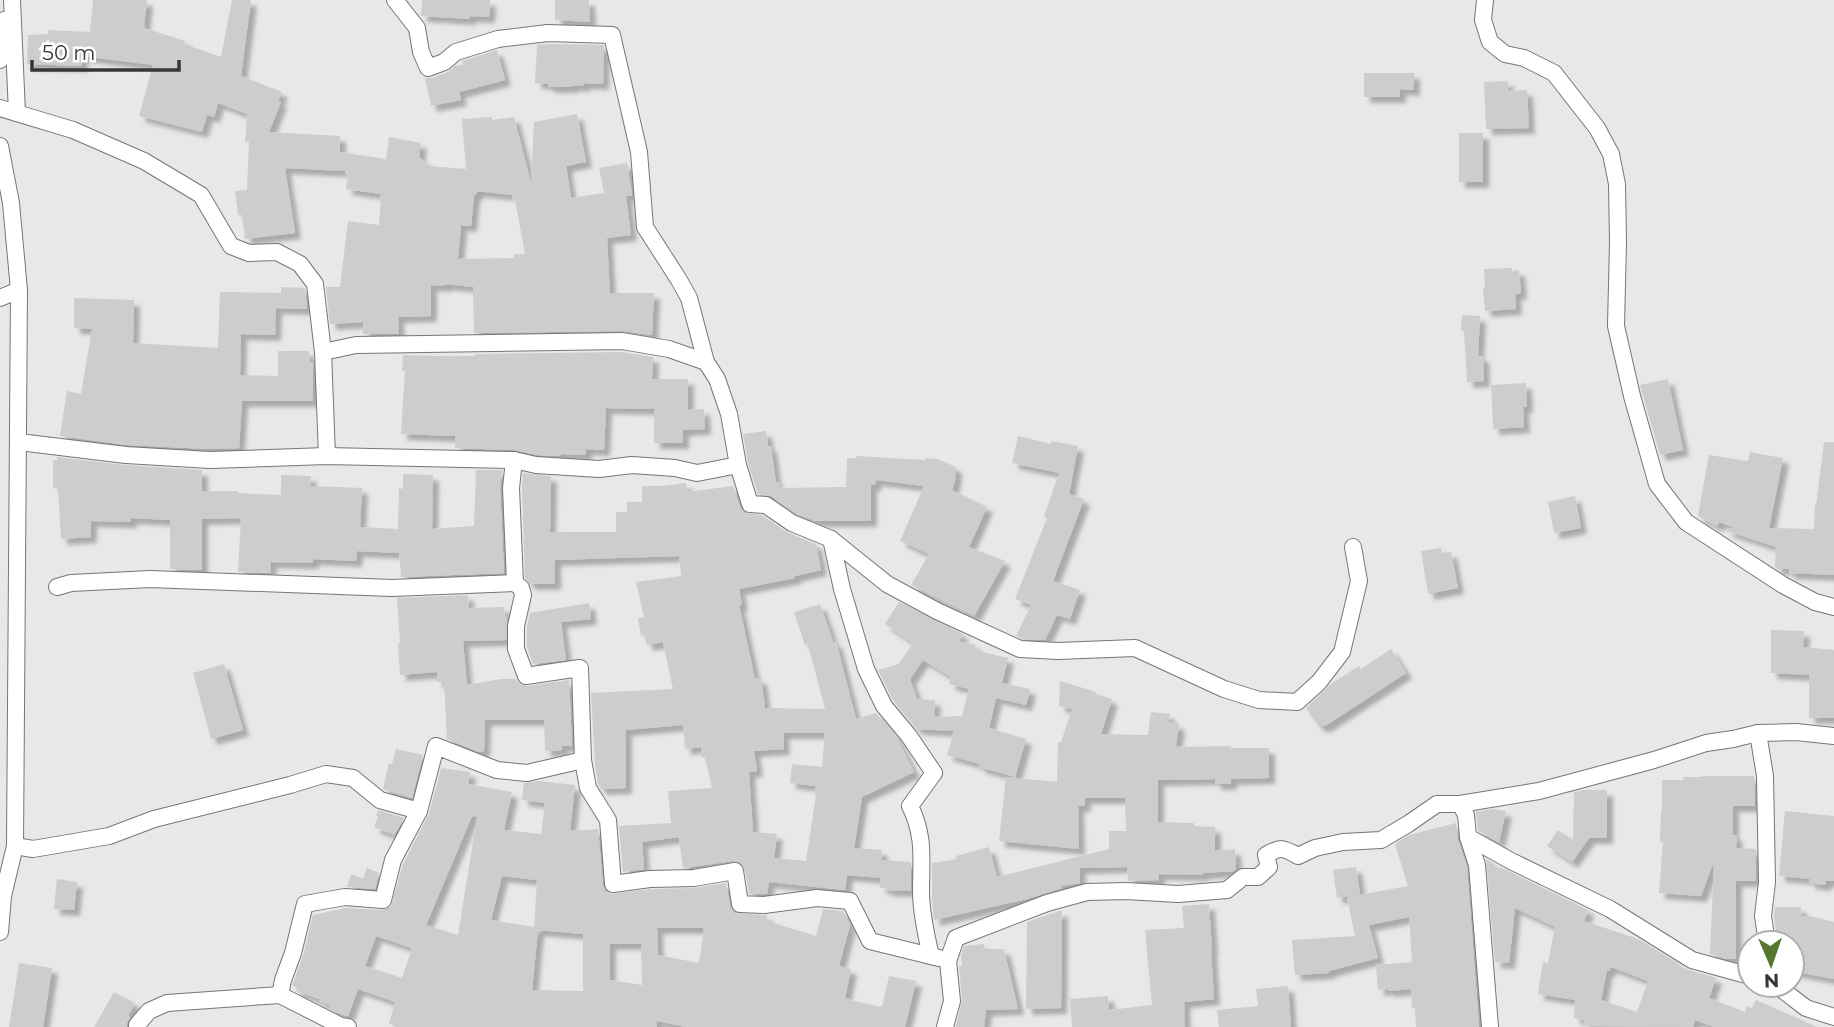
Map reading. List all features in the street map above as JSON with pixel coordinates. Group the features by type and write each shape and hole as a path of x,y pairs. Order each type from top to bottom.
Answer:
{"street":[{"path":"0,60 6,0"},
{"path":"12,0 17,113"},
{"path":"395,0 416,28 421,52 428,68 444,62 456,52 498,39 548,33 612,35 639,152 645,227 689,298 706,362 717,379 729,414 738,465 751,504 766,505 792,523 831,539 887,584 937,611 1020,649 1058,651 1135,648 1224,689 1259,700 1297,702 1319,682 1342,652 1359,581 1353,547"},
{"path":"1485,0 1483,20 1490,42 1505,54 1524,58 1554,73 1597,128 1611,155 1617,184 1616,326 1657,484 1686,522 1783,585 1815,602 1834,607"},
{"path":"0,108 73,130 144,160 201,195 231,246 249,253 277,252 300,264 315,285 323,352 327,456"},
{"path":"0,146 11,204 19,290 15,846 2,895 0,932"},
{"path":"0,298 19,290"},
{"path":"323,352 356,345 622,341 669,349 706,362"},
{"path":"19,442 126,455 210,460 327,456 514,460 536,465 599,469 632,465 676,468 697,473 738,465"},
{"path":"514,460 511,488 515,583"},
{"path":"831,539 842,589 866,669 884,706 934,773 910,806 917,820 922,857 924,926 931,956"},
{"path":"57,587 71,583 150,579 391,588 515,583 521,588 523,595 516,626 516,649 526,676 580,668 583,760 588,788 608,820 612,884 735,871 740,904 764,905 817,898 850,901 870,941 948,961"},
{"path":"945,1027 952,1001 948,961 956,937 1047,902 1087,892 1178,894 1227,890 1243,877 1258,877 1269,867 1266,855 1276,849 1285,849 1298,856 1315,848 1343,842 1381,839 1437,804 1460,804 1539,791 1706,743 1758,733 1796,732 1834,736"},
{"path":"1758,733 1765,776 1765,929"},
{"path":"280,995 305,904 345,897 383,900 393,860 419,811 436,746 497,770 527,773 583,760"},
{"path":"15,846 33,849 108,836 154,819 326,774 353,778 380,800 419,811"},
{"path":"1460,804 1466,815 1468,837 1477,865 1490,1027"},
{"path":"1468,837 1610,909 1692,960 1736,972"},
{"path":"138,1027 149,1011 167,1003 280,995 348,1027"},
{"path":"1794,999 1806,1008 1834,1017"}],"building":[{"path":"93,0 147,0 144,28 185,41 184,44 221,57 232,0 251,0 241,76 282,92 278,101 281,102 269,132 340,136 340,152 386,159 389,137 421,143 419,157 429,166 466,169 462,119 492,117 492,120 514,117 531,183 534,122 577,114 586,162 566,166 571,198 604,193 599,168 627,163 632,195 626,196 631,235 607,238 610,293 654,293 652,335 622,331 474,333 473,287 445,284 431,285 431,316 398,317 399,334 363,334 363,322 330,324 326,287 340,287 348,221 379,225 381,194 346,189 348,175 345,175 345,171 285,168 295,233 245,239 235,191 247,190 247,114 218,103 214,117 207,115 202,132 139,116 153,65 82,56 82,66 27,64 28,35 48,34 48,30 90,32","holes":["477,191 512,195 525,254 514,254 514,258 458,259 461,225 471,226 474,195"]},
{"path":"422,0 490,0 489,17 470,16 470,19 421,16"},
{"path":"555,0 589,0 590,22 555,20"},
{"path":"537,45 604,45 603,84 548,87 548,84 535,83"},
{"path":"497,50 505,80 459,92 461,100 431,106 425,78 448,72 455,66 463,65 462,61"},
{"path":"1364,73 1414,73 1414,90 1400,89 1400,97 1364,97"},
{"path":"1508,81 1508,91 1527,90 1529,128 1486,129 1484,82"},
{"path":"1459,133 1483,133 1483,182 1459,182"},
{"path":"1512,268 1512,271 1519,270 1521,293 1515,294 1516,309 1485,311 1484,269"},
{"path":"281,287 305,288 307,309 276,308 275,335 241,334 240,375 278,376 278,351 309,351 310,362 313,362 313,401 242,401 239,448 127,445 60,436 67,391 81,394 92,329 74,328 74,298 134,300 133,343 218,348 220,292 281,293"},
{"path":"1462,315 1480,316 1478,356 1483,356 1484,381 1467,382 1464,331 1461,331"},
{"path":"621,352 653,357 652,379 688,379 688,410 704,409 705,429 683,430 683,443 654,443 654,409 606,408 604,450 586,449 586,455 561,456 514,450 455,448 455,436 401,434 405,371 402,371 403,355"},
{"path":"1668,379 1683,450 1660,455 1640,385"},
{"path":"1526,383 1524,427 1493,429 1491,385"},
{"path":"766,431 776,483 779,482 780,488 846,487 847,458 856,456 937,459 956,467 952,490 987,507 969,547 1005,561 974,616 911,585 929,554 900,541 924,486 876,480 875,485 871,485 871,521 815,521 797,514 771,496 758,494 748,463 743,434"},
{"path":"1018,436 1051,444 1051,441 1078,446 1069,494 1084,499 1053,581 1080,590 1070,619 1057,615 1045,640 1016,636 1031,605 1015,599 1047,518 1044,516 1059,473 1012,463"},
{"path":"1824,442 1834,442 1834,575 1789,573 1789,569 1777,569 1776,547 1727,531 1728,528 1735,528 1719,522 1717,526 1698,516 1709,455 1748,461 1750,452 1783,458 1769,528 1814,529"},
{"path":"57,457 202,470 202,491 281,495 281,475 311,476 310,486 362,488 360,527 398,529 399,488 403,489 403,474 433,475 432,529 474,526 476,470 502,470 500,488 504,573 401,577 399,553 357,551 356,561 313,559 313,563 271,562 270,573 238,572 241,518 202,519 202,570 170,569 170,520 131,518 131,522 91,521 91,537 61,539 58,488 53,488 53,460 57,460"},
{"path":"523,473 551,476 550,532 616,532 616,512 627,512 627,502 642,502 642,486 686,483 687,492 733,486 744,513 762,515 786,532 816,544 821,570 739,589 742,605 739,605 755,679 761,678 765,708 825,709 808,644 805,645 794,612 820,604 834,644 836,641 856,719 876,713 897,738 914,772 862,797 854,848 882,850 881,860 911,862 911,891 880,888 881,878 847,875 845,890 769,882 767,894 749,894 745,869 739,862 683,868 679,837 642,842 644,869 623,872 619,826 671,823 668,791 712,788 705,757 701,757 701,747 685,749 683,725 626,730 626,788 601,789 595,765 591,693 673,689 663,642 647,645 645,635 641,636 638,618 644,617 636,582 681,576 679,556 555,560 555,584 530,584 525,578","holes":["783,733 825,733 822,767 792,764 790,783 816,786 806,861 774,858 777,834 753,832 749,772 757,771 754,751 784,749"]},
{"path":"1575,496 1581,528 1554,533 1548,502"},
{"path":"1441,548 1442,553 1451,552 1458,588 1428,594 1421,551"},
{"path":"468,595 469,608 504,607 505,617 507,616 506,640 463,641 467,685 501,679 516,679 519,684 527,686 569,680 572,746 562,746 562,750 545,751 544,720 485,720 484,751 479,752 447,739 444,682 437,682 437,672 400,675 397,598"},
{"path":"899,602 963,634 959,641 976,645 974,650 1008,658 1002,683 1030,689 1026,705 996,698 989,728 1026,739 1015,777 947,755 954,731 917,729 893,700 878,670 899,664 913,643 885,624","holes":["923,660 951,677 949,684 969,689 962,716 934,717 935,700 917,699 910,679"]},
{"path":"589,603 591,619 561,622 566,660 533,664 527,647 530,613"},
{"path":"1771,630 1804,631 1803,647 1834,650 1834,718 1809,718 1809,675 1771,673"},
{"path":"1391,649 1406,673 1325,726 1319,726 1306,708 1331,684 1359,666 1361,669"},
{"path":"224,664 243,730 211,739 193,673"},
{"path":"1060,681 1112,699 1101,734 1148,735 1151,712 1170,714 1168,722 1179,724 1176,747 1269,748 1269,778 1231,779 1231,784 1215,784 1215,779 1158,780 1158,822 1194,823 1194,826 1215,827 1215,851 1235,849 1236,869 1203,875 1159,874 1159,880 1128,881 1127,867 1080,868 1080,883 1062,886 1027,899 934,920 932,863 957,859 956,856 989,847 997,877 1109,849 1109,831 1126,831 1125,798 1085,798 1085,806 1078,806 1079,849 999,841 1006,777 1057,782 1058,742 1061,742 1072,709 1059,706"},
{"path":"396,749 423,755 412,798 383,789 389,763 392,764"},
{"path":"441,768 470,772 468,784 512,792 504,830 541,834 545,803 522,800 524,783 539,781 575,785 570,831 598,829 605,891 610,894 726,883 734,913 767,915 767,921 816,936 823,909 843,911 850,925 839,966 851,969 845,998 882,1007 889,976 916,981 905,1027 686,1027 657,1021 657,1027 400,1027 389,1024 395,1002 358,989 348,1016 329,1008 330,1005 319,999 296,991 293,983 313,915 346,908 382,910 391,906 403,864 429,814","holes":["472,816 477,817 458,935 426,925","502,876 537,880 534,927 491,920","657,928 704,928 699,963 658,955","538,930 583,934 583,991 532,990","376,936 412,948 402,978 365,966","610,944 641,944 642,985 610,980"]},
{"path":"1754,776 1755,806 1733,806 1736,848 1756,849 1756,881 1736,881 1736,959 1710,954 1714,861 1701,896 1659,893 1663,842 1660,842 1662,780"},
{"path":"1607,790 1607,838 1589,838 1572,862 1547,846 1558,830 1573,840 1574,792"},
{"path":"1492,809 1506,811 1499,842 1478,831 1476,812"},
{"path":"378,810 404,818 394,835 374,827"},
{"path":"1785,811 1834,816 1834,881 1826,881 1825,885 1809,883 1810,879 1779,876"},
{"path":"1456,823 1458,840 1467,867 1479,1027 1416,1027 1411,989 1378,990 1376,965 1412,962 1409,917 1369,925 1378,958 1329,973 1295,975 1292,940 1355,936 1347,897 1408,886 1395,844 1409,835"},
{"path":"1486,859 1494,864 1494,867 1504,869 1588,910 1584,921 1638,939 1676,962 1675,964 1716,978 1709,998 1745,1012 1747,1006 1752,1008 1756,1000 1817,1027 1714,1027 1695,1020 1693,1027 1583,1026 1584,1020 1574,1018 1575,1000 1538,994 1543,962 1548,963 1555,927 1515,908 1509,963 1495,962","holes":["1611,967 1648,981 1637,1012 1601,1000 1607,970"]},
{"path":"1356,867 1360,894 1337,898 1333,870"},
{"path":"367,868 379,873 375,889 347,887 351,874 363,879"},
{"path":"57,879 77,882 74,910 54,909"},
{"path":"1209,904 1214,999 1184,1002 1185,1027 1072,1027 1070,999 1108,996 1109,1010 1152,1005 1145,930 1184,928 1182,906"},
{"path":"1775,907 1801,907 1801,916 1834,922 1834,979 1806,974 1806,929 1776,929"},
{"path":"1062,910 1061,1008 1026,1009 1027,922"},
{"path":"984,944 985,949 1004,949 1018,1009 986,1010 984,1027 956,1027 962,1000 959,966 962,966 964,946"},
{"path":"19,963 52,968 43,1027 9,1027"},
{"path":"1288,986 1291,1027 1219,1027 1217,1010 1258,1006 1256,989"},
{"path":"114,992 135,1003 128,1016 127,1027 94,1027"}]}
